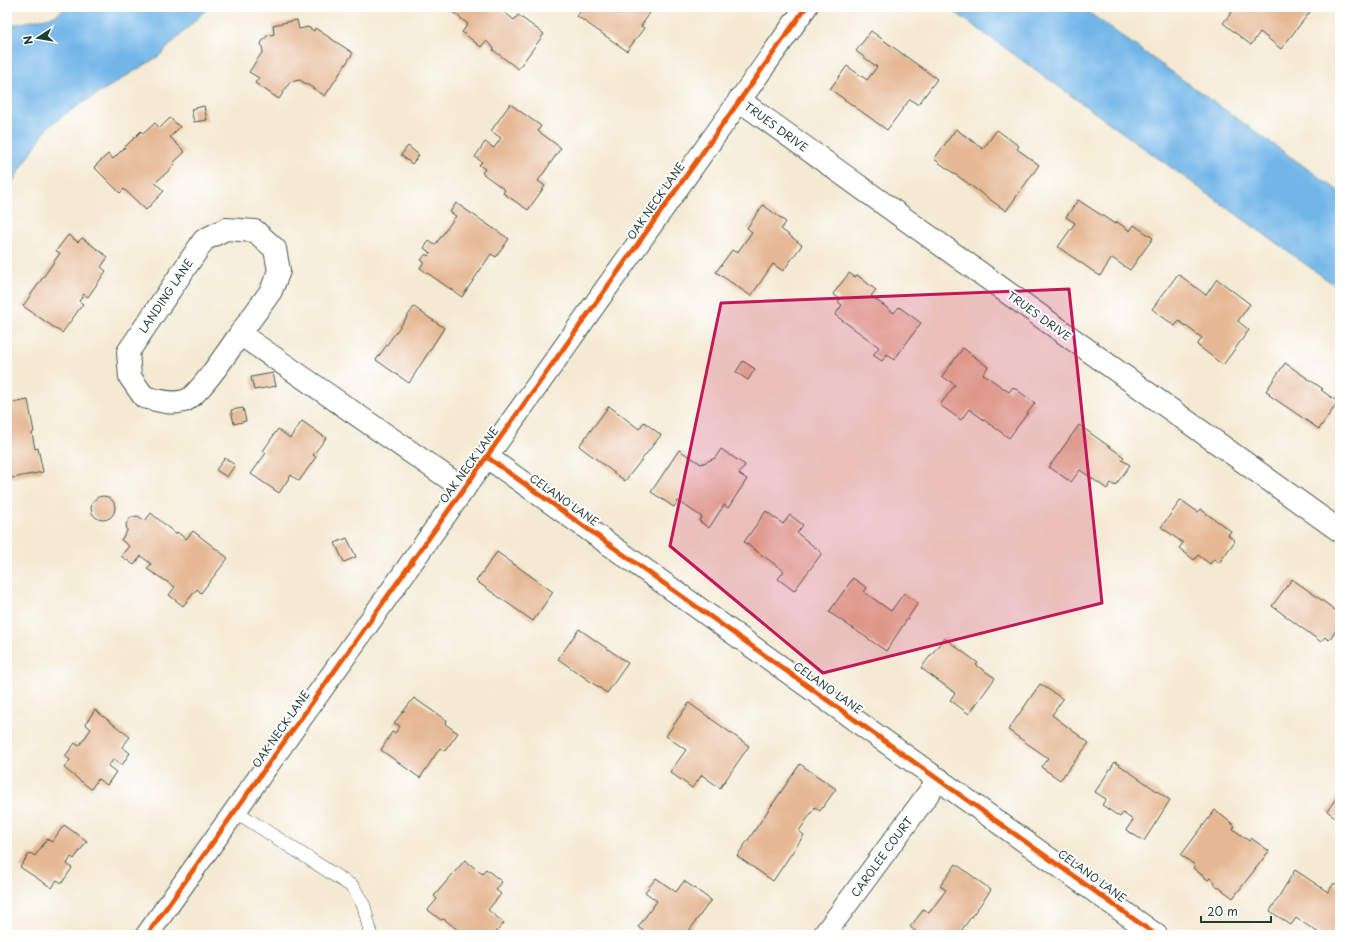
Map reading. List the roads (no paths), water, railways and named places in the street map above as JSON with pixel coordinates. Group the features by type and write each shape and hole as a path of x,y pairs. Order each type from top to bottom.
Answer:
{"street":[{"name":"OAK NECK LANE","path":"147,935 806,7"},
{"name":"TRUES DRIVE","path":"739,100 1340,531"},
{"name":"LANDING LANE","path":"226,229 255,231 276,249 279,271 271,291 240,334 201,387 185,401 166,402 144,397 130,377 128,352 204,240 226,229"},
{"path":"240,334 464,489"},
{"name":"CELANO LANE","path":"487,458 1156,935"},
{"name":"CAROLEE COURT","path":"824,935 939,779"}],"lane":[{"path":"235,811 353,887 364,906 370,931 368,935"}],"water":[{"path":"66,7 209,7 159,56 68,112 47,128 7,190 7,26 55,16"},
{"path":"948,7 1081,7 1340,192 1340,289"}]}
